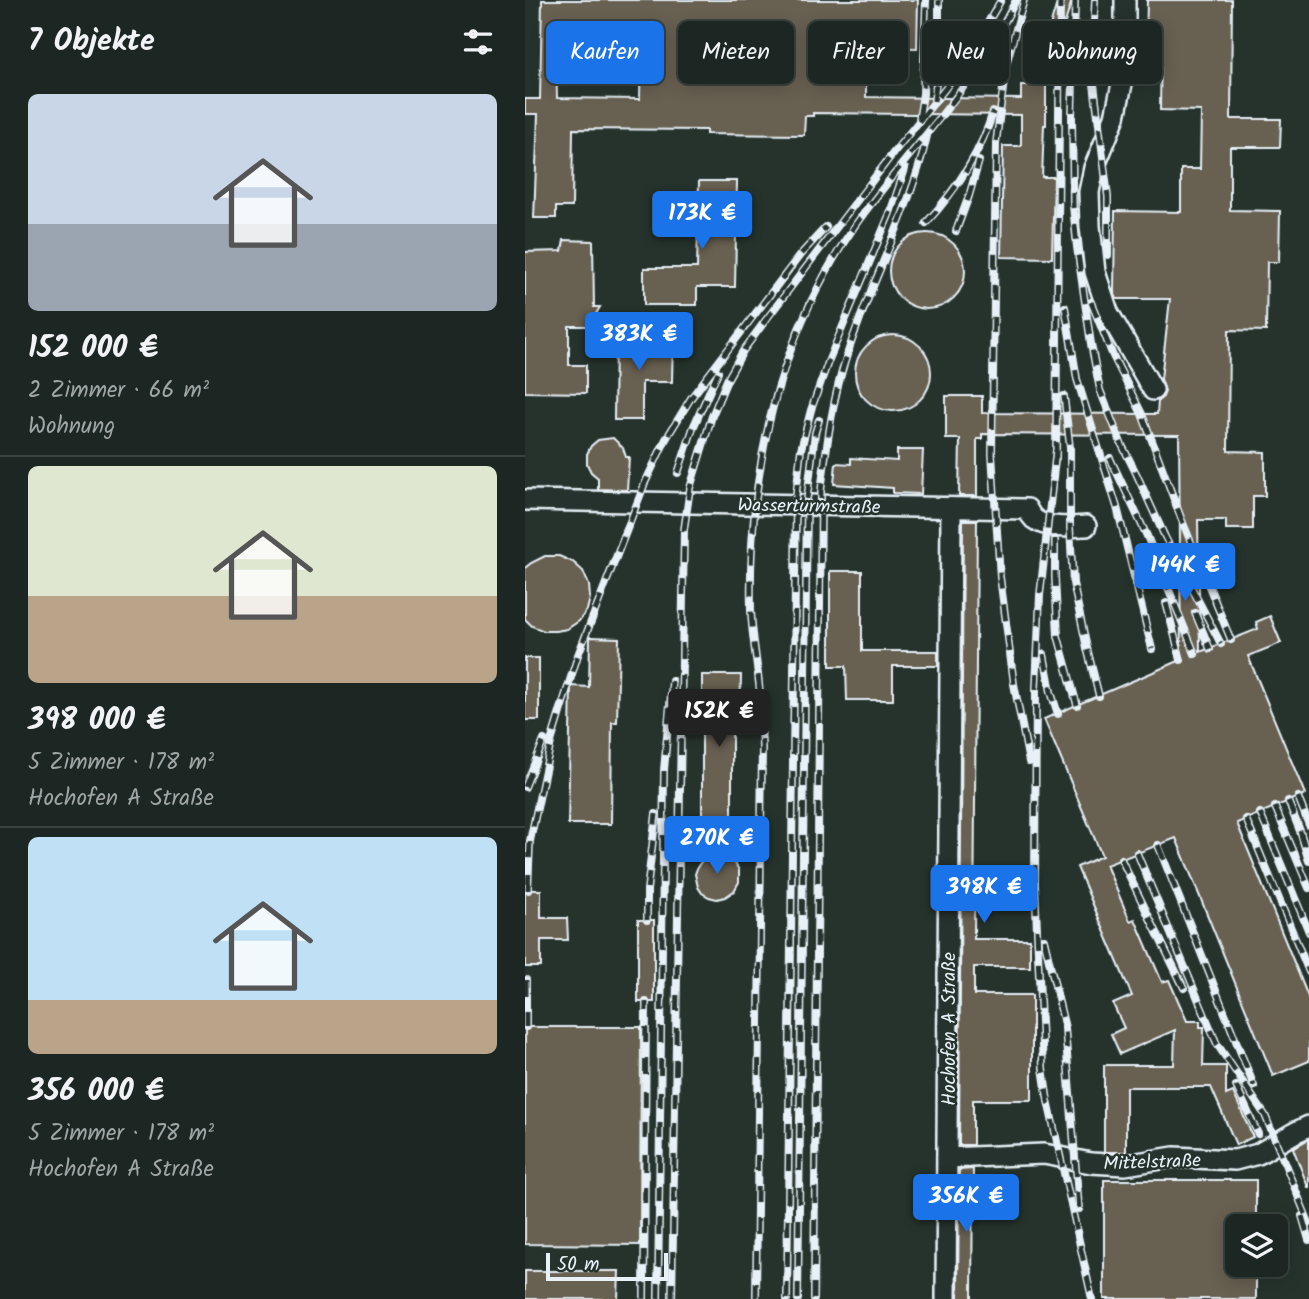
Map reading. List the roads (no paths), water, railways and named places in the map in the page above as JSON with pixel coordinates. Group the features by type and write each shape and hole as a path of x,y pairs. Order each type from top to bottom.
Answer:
{"street":[{"path":"1125,0 1122,84 1115,117 1094,168 1089,192 1090,226 1095,272 1108,312 1153,390"},
{"name":"Wasserturmstraße","path":"525,500 1027,509 1035,519 1044,523 1066,527 1086,526"},
{"name":"Hochofen A Straße","path":"946,1299 951,508"},
{"name":"Mittelstraße","path":"947,1158 1044,1154 1091,1163 1125,1165 1174,1157 1235,1160 1258,1154 1309,1126"}],"railway":[{"path":"919,119 923,94 926,0"},
{"path":"934,101 939,57 939,0"},
{"path":"672,1299 684,530 690,488 712,416 743,351 945,89 1001,0"},
{"path":"756,1299 762,747 760,695 751,610 751,559 762,458 787,360 806,313 829,268 856,224 979,65 1016,0"},
{"path":"1024,0 1006,65 996,143 992,454 1000,577 1014,684 1029,762"},
{"path":"1056,458 1060,0"},
{"path":"1075,0 1073,205 1091,344 1100,390 1121,443 1165,537 1221,644"},
{"path":"1095,0 1092,68 1108,197 1108,255"},
{"path":"926,223 966,171 988,128 993,112"},
{"path":"814,1299 821,491 837,388 857,327 911,192 927,136"},
{"path":"956,231 979,161"},
{"path":"787,1299 796,495 801,449 811,410 905,169"},
{"path":"528,890 530,841 551,742 578,655 645,483 666,439 691,398 800,255 826,227"},
{"path":"1091,302 1113,356 1142,414 1231,640"},
{"path":"1065,307 1077,379 1117,507 1152,649"},
{"path":"678,473 693,428 718,372"},
{"path":"1064,396 1070,448 1073,583 1099,696"},
{"path":"798,1299 807,499 819,420"},
{"path":"1056,450 1040,595 1036,688 1035,884 1043,1068 1092,1299"},
{"path":"1110,458 1147,536 1195,654"},
{"path":"1055,539 1058,636 1077,705"},
{"path":"1166,603 1181,660"},
{"path":"1195,613 1210,649"},
{"path":"1044,654 1058,714"},
{"path":"658,1299 664,770 672,681"},
{"path":"525,787 544,740"},
{"path":"1298,797 1309,825"},
{"path":"1288,801 1309,861"},
{"path":"1275,807 1309,888"},
{"path":"1260,813 1309,932"},
{"path":"647,920 647,890 656,814"},
{"path":"1246,819 1309,972"},
{"path":"1158,845 1254,1086"},
{"path":"1137,853 1217,1044 1265,1115 1309,1223"},
{"path":"1121,859 1184,988"},
{"path":"1044,939 1065,1028 1079,1209"},
{"path":"526,980 526,1027"},
{"path":"644,1299 646,1002"},
{"path":"1236,1086 1258,1134"},
{"path":"1302,1216 1309,1240"}]}
